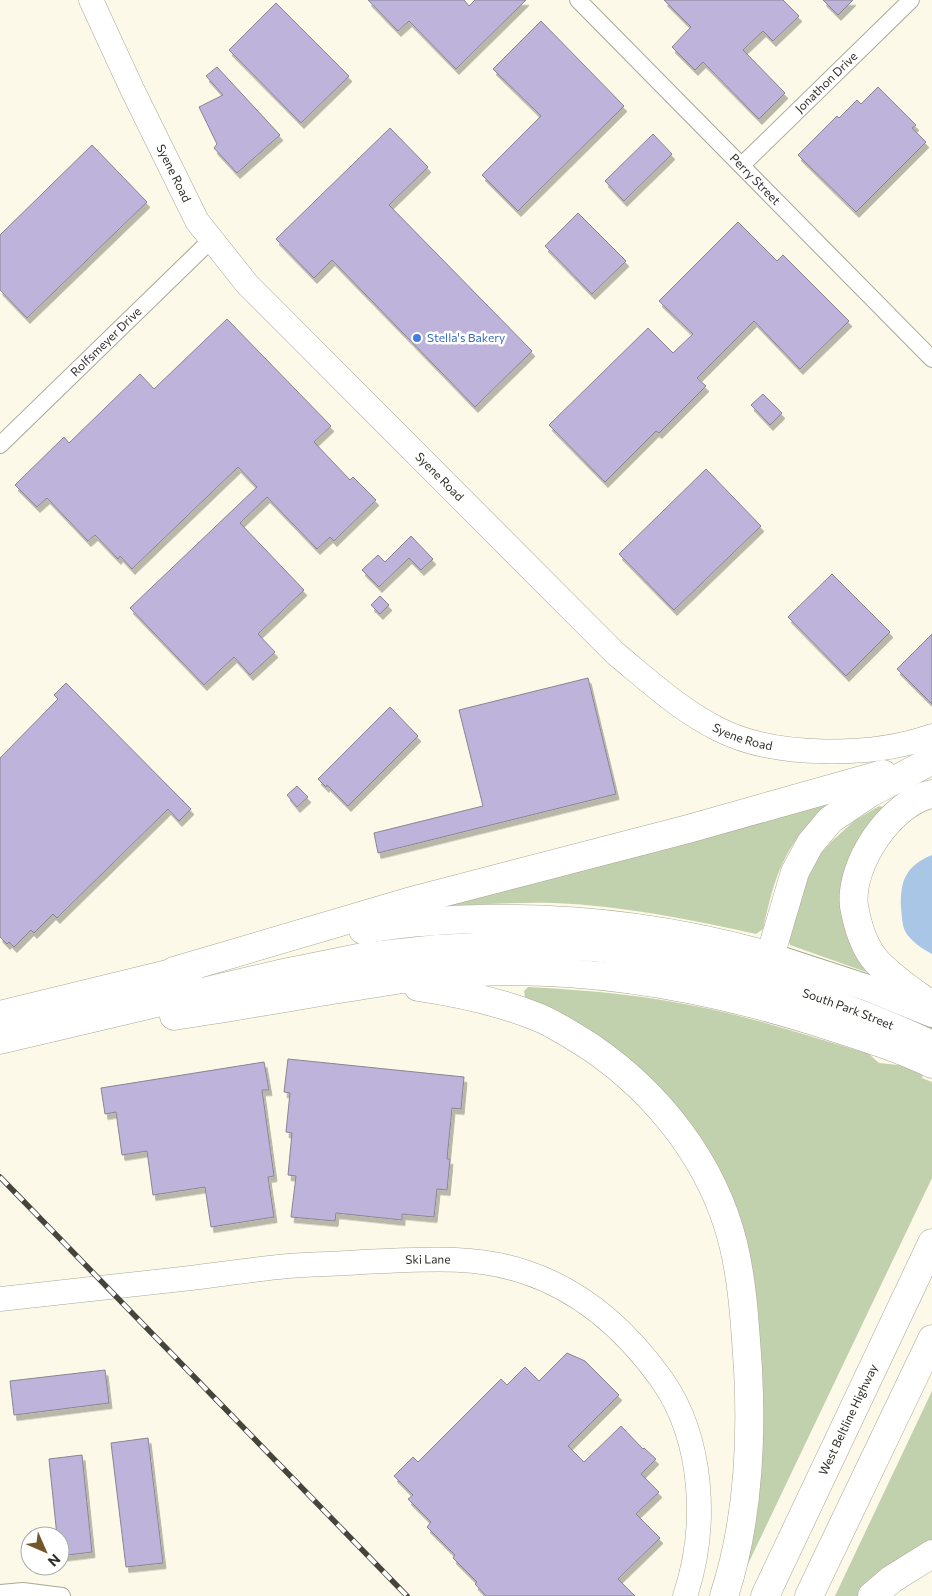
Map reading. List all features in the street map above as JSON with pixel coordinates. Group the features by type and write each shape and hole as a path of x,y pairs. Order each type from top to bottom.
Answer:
{"highway":[{"path":"766,968 795,872 810,844 830,820 932,752"},
{"path":"174,972 415,900 688,829 932,752"},
{"path":"932,794 906,804 880,830 859,871 854,905 860,930 873,957 891,974 932,1006"},
{"path":"0,1015 174,972 377,927 454,920 528,918 599,923 668,932 720,942 766,968"},
{"path":"0,1042 279,974 345,960 436,949 517,945 593,947 669,958 766,968"},
{"path":"0,1042 384,982 437,975 526,972 592,974 659,983 735,998 891,1046 932,1064"},
{"path":"384,982 450,992 503,1005 541,1019 572,1034 619,1068 660,1107 682,1134 701,1166 718,1201 732,1242 742,1292 750,1398 745,1495 729,1580 724,1596"},
{"name":"West Beltline Highway","path":"765,1596 932,1243"},
{"path":"809,1596 932,1339"},
{"path":"872,1596 892,1579 932,1554"}],"main road":[{"name":"South Park Street","path":"766,968 868,988 932,1014"},
{"name":"South Park Street","path":"766,968 822,998 894,1026 932,1044"}],"street":[{"name":"Syene Road","path":"91,0 192,212 211,240 247,284 616,654 660,691 689,712 719,730 745,741 800,750 855,751 915,742 932,752"},
{"name":"Perry Street","path":"578,0 932,359"},
{"name":"Jonathon Drive","path":"742,165 911,0"},
{"name":"Rolfsmeyer Drive","path":"0,445 211,240"},
{"name":"Ski Lane","path":"0,1299 288,1266 442,1258 505,1266 549,1280 604,1315 638,1348 679,1408 695,1466 698,1504 694,1567 685,1596"},
{"path":"0,1593 23,1591 62,1596"}],"green space":[{"path":"824,800 825,808 799,835 790,849 777,877 763,929 756,934 656,914 606,907 555,903 451,906 451,903"},
{"path":"879,806 888,808 867,829 868,971 866,972 790,945 788,936 800,888 819,855 854,821"},
{"path":"528,987 642,997 687,1004 730,1014 869,1054 879,1063 917,1067 924,1071 922,1078 932,1082 932,1178 738,1585 755,1495 716,1170 525,998 524,991"},
{"path":"932,1391 932,1543 872,1583 858,1596 835,1596"}],"water":[{"path":"932,855 932,954 907,935 902,920 901,898 906,875 916,864"}],"building":[{"path":"368,0 464,0 469,6 475,0 526,0 456,69 409,21 398,31"},
{"path":"664,0 783,0 799,16 773,41 763,31 743,50 785,93 759,119 703,62 695,70 672,47 691,27"},
{"path":"823,0 853,0 838,15"},
{"path":"276,3 349,76 301,123 229,50"},
{"path":"541,21 624,106 518,211 482,175 541,116 493,69"},
{"path":"217,67 280,135 237,173 214,148 217,144 199,107 223,95 206,76"},
{"path":"878,87 916,125 912,128 926,142 856,212 798,155 837,116 839,118 857,100 861,104"},
{"path":"390,128 428,167 389,205 532,351 475,407 332,260 314,278 276,239"},
{"path":"653,134 672,154 624,201 605,181"},
{"path":"92,145 147,202 27,318 0,290 0,235"},
{"path":"578,213 626,261 592,294 545,246"},
{"path":"738,222 777,261 783,255 849,321 800,369 754,321 697,378 706,386 659,433 656,431 605,482 549,425 648,328 673,353 693,334 659,301"},
{"path":"227,319 331,426 314,442 350,480 353,477 376,500 334,541 330,537 317,549 267,497 240,523 304,590 258,634 275,652 250,675 234,657 204,685 130,608 257,487 238,467 132,569 120,556 118,559 95,535 88,541 47,498 37,507 15,485 64,437 69,443 140,374 154,389"},
{"path":"763,394 782,413 770,425 751,405"},
{"path":"706,469 761,526 674,610 619,554"},
{"path":"411,536 433,559 421,570 409,558 379,587 362,570 378,555 385,562"},
{"path":"832,574 890,632 846,676 788,617"},
{"path":"380,596 389,605 380,614 371,605"},
{"path":"932,634 932,704 897,669"},
{"path":"588,678 616,794 378,853 374,833 483,806 459,710"},
{"path":"66,683 191,809 179,821 168,809 57,918 53,914 34,933 31,930 14,947 9,942 7,944 0,937 0,758 58,699 54,695"},
{"path":"390,707 418,736 348,806 327,785 326,787 318,779"},
{"path":"297,786 308,797 297,807 287,795"},
{"path":"288,1059 464,1077 461,1109 452,1108 447,1159 450,1159 447,1190 437,1189 434,1217 402,1214 402,1220 336,1213 335,1221 291,1217 296,1176 288,1175 292,1133 286,1132 290,1093 284,1092"},
{"path":"264,1062 269,1090 262,1090 274,1176 268,1177 274,1217 211,1227 205,1187 153,1195 147,1151 122,1155 116,1112 105,1114 101,1088"},
{"path":"567,1353 585,1361 619,1395 568,1446 584,1462 621,1426 643,1449 656,1459 641,1474 659,1492 636,1514 660,1538 618,1579 635,1596 486,1596 475,1584 477,1582 453,1558 455,1555 427,1527 431,1522 408,1499 413,1495 394,1476 413,1457 418,1462 501,1379 507,1385 525,1367 539,1381"},
{"path":"105,1370 109,1403 14,1415 10,1381"},
{"path":"148,1438 163,1563 126,1567 111,1443"},
{"path":"82,1455 92,1552 70,1555 70,1526 56,1526 49,1459"}],"railway":[{"path":"0,1177 407,1596"}],"place":[{"name":"Stella's Bakery","path":"417,338"}]}
